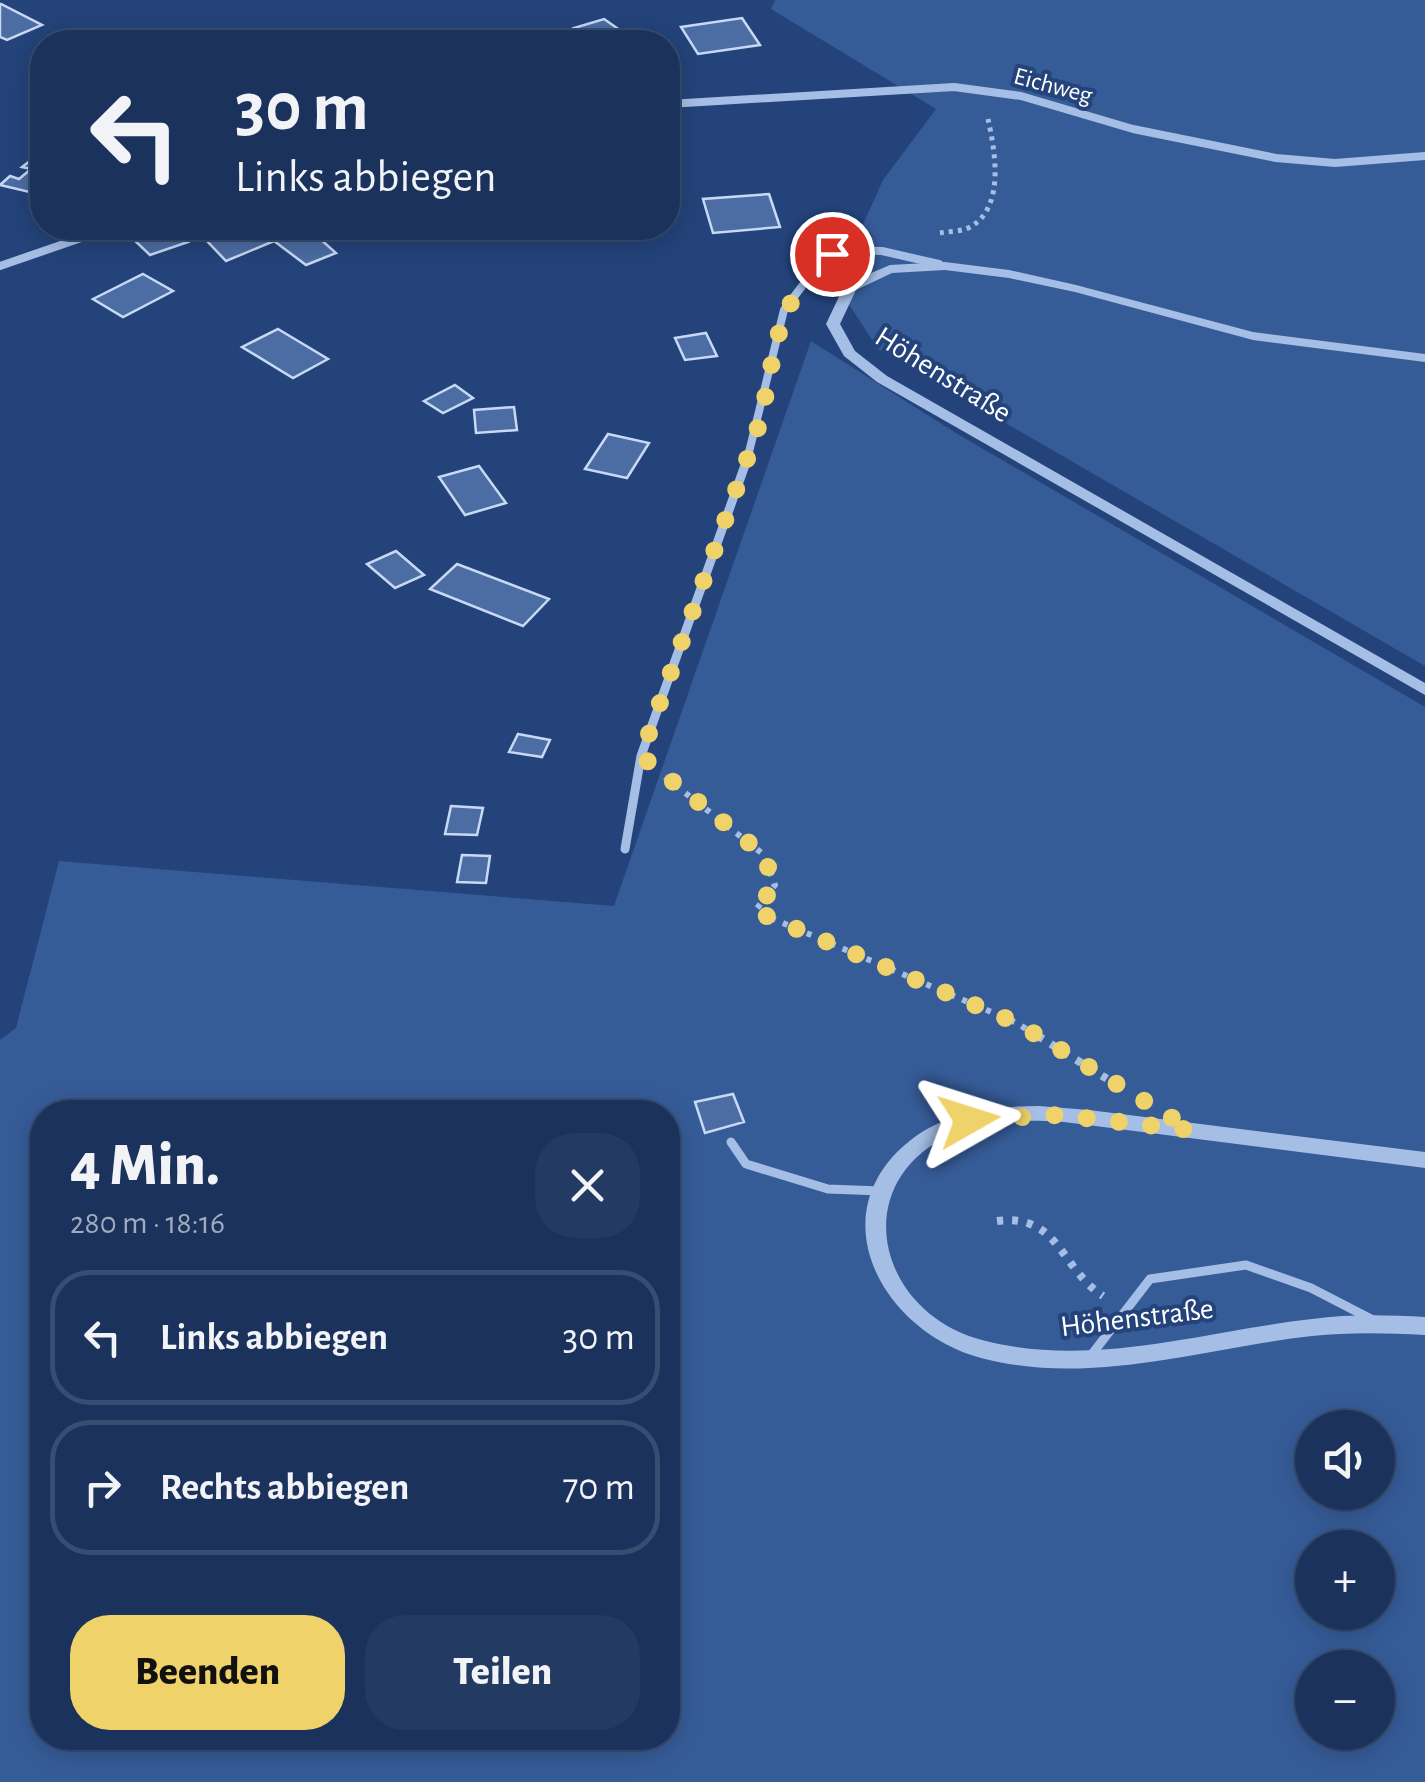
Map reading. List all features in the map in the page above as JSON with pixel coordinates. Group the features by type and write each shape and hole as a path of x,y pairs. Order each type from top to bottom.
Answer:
{"street":[{"name":"Eichweg","path":"680,103 954,87 1021,96 1133,128 1248,154 1335,163 1425,156"},
{"path":"0,266 75,240"},
{"path":"625,849 641,756 756,434 784,310 804,282 832,254 845,250 882,251 939,264"},
{"name":"Höhenstraße","path":"1425,358 1246,334 1025,276 939,264 880,272 844,295 833,324 849,353 882,379 1425,690"},
{"path":"881,1191 901,1160 931,1135 969,1120 1012,1115 1085,1118 1425,1160"},
{"name":"Höhenstraße","path":"881,1191 876,1219 879,1257 887,1279 918,1315 955,1340 984,1350 1088,1360 1283,1328 1377,1322 1425,1326"}],"lane":[{"path":"732,1142 746,1164 828,1189 881,1191"},
{"path":"1088,1360 1150,1279 1246,1265 1311,1288 1377,1322"}],"path":[{"path":"882,251 892,243 971,227 992,203 994,158 986,110"},
{"path":"641,756 763,854 775,885 755,911 1017,1023 1128,1091"},
{"path":"996,1221 1028,1220 1049,1234 1064,1258 1098,1294 1128,1304"}],"shaded area":[{"path":"775,0 1425,0 1425,666 878,349 843,295 860,231 883,180 936,109 771,9"},
{"path":"811,341 956,433 1425,707 1425,1782 0,1782 0,1040 16,1028 59,861 614,906"}],"building":[{"path":"0,4 42,25 7,40 0,37"},
{"path":"742,18 760,45 698,54 681,27"},
{"path":"604,19 620,30 577,30 574,28"},
{"path":"30,170 30,192 0,185 10,176 19,179"},
{"path":"769,194 780,227 713,233 703,199"},
{"path":"134,240 188,242 150,255"},
{"path":"321,240 336,253 306,265 274,241 226,261 207,241"},
{"path":"143,274 173,291 123,317 93,299"},
{"path":"278,329 328,359 293,378 242,347"},
{"path":"706,333 717,356 685,360 675,338"},
{"path":"455,385 473,398 443,413 424,401"},
{"path":"514,407 517,430 476,433 474,410"},
{"path":"608,434 649,443 627,478 585,469"},
{"path":"479,466 506,503 465,515 439,477"},
{"path":"396,551 424,575 395,588 367,564"},
{"path":"457,564 549,599 523,626 430,589"},
{"path":"518,734 550,740 542,757 509,752"},
{"path":"451,806 483,808 477,835 445,834"},
{"path":"462,855 490,856 486,883 457,882"},
{"path":"733,1094 744,1122 705,1133 695,1102"}],"route":[{"path":"832,254 804,282 779,323 768,394 756,434 641,756 763,854 775,885 755,911 1017,1023 1192,1130 1058,1115 969,1120"}]}
